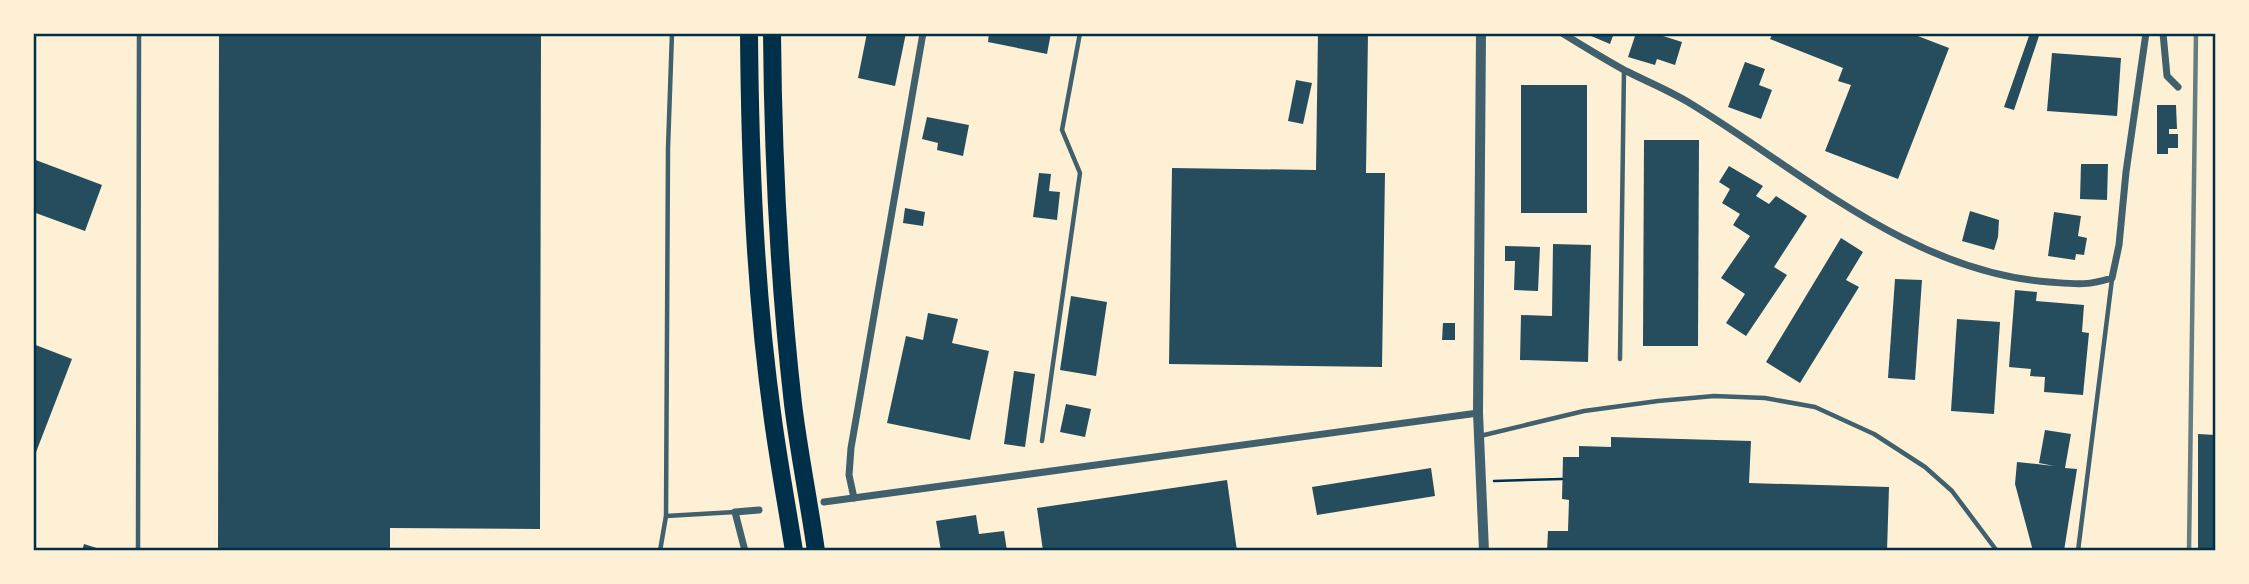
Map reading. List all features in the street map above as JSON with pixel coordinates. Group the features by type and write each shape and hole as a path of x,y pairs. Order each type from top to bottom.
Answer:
{"highway":[{"path":"749,33 752,177 760,301 772,418 794,551"},
{"path":"772,33 774,173 781,279 794,407 816,551"}],"street":[{"path":"854,498 849,475 851,448 923,33"},
{"path":"1481,33 1478,413 1484,551"},
{"path":"1562,33 1623,69 1686,100 1831,196 1908,240 1957,263 2030,280 2091,285 2112,278 2119,245 2126,172 2146,33"},
{"path":"2163,33 2167,76 2178,87"},
{"path":"824,502 1478,413"},
{"path":"746,551 735,512 759,510"}],"lane":[{"path":"138,551 139,33"},
{"path":"660,551 666,516 668,148 672,33"},
{"path":"1042,441 1080,173 1062,130 1080,33"},
{"path":"1619,359 1623,69"},
{"path":"2078,551 2112,278"},
{"path":"1479,437 1584,411 1686,398 1765,398 1815,407 1874,434 1925,467 1952,491 1997,551"},
{"path":"666,516 735,512"}],"path":[{"path":"1481,482 1562,479"}],"building":[{"path":"219,33 541,33 540,529 390,528 390,551 218,551"},
{"path":"867,33 906,33 895,86 858,78"},
{"path":"989,33 1051,33 1047,54 988,42"},
{"path":"1318,33 1368,33 1366,173 1385,173 1382,367 1169,364 1172,168 1316,170"},
{"path":"1584,33 1614,33 1610,44"},
{"path":"1636,33 1664,33 1663,36 1682,42 1675,65 1657,59 1655,65 1628,57"},
{"path":"1773,33 1910,33 1949,48 1898,179 1825,151 1851,85 1838,81 1843,68 1770,39"},
{"path":"2030,33 2040,33 2014,110 2004,107"},
{"path":"2052,53 2121,58 2117,116 2047,111"},
{"path":"1745,62 1765,69 1759,85 1772,90 1761,119 1728,107"},
{"path":"1296,80 1312,83 1303,124 1288,121"},
{"path":"1521,85 1587,85 1587,213 1521,213"},
{"path":"2157,105 2176,105 2177,129 2169,129 2169,134 2178,134 2178,148 2168,148 2168,154 2157,154"},
{"path":"927,117 969,125 963,156 937,150 938,143 922,139"},
{"path":"1644,140 1699,140 1698,346 1643,346"},
{"path":"33,159 102,185 85,231 33,212"},
{"path":"2081,164 2108,164 2107,200 2080,199"},
{"path":"1729,166 1763,186 1756,196 1769,204 1776,196 1807,216 1774,267 1787,275 1746,336 1726,323 1745,294 1721,278 1750,236 1733,225 1740,214 1722,203 1730,189 1719,182"},
{"path":"1039,173 1051,174 1049,191 1060,192 1057,220 1033,217"},
{"path":"905,208 925,212 923,226 903,223"},
{"path":"1970,211 1999,220 1994,250 1962,241"},
{"path":"2054,212 2081,216 2078,236 2087,238 2084,255 2076,254 2075,260 2048,256"},
{"path":"1841,238 1863,252 1846,280 1859,287 1800,383 1766,362"},
{"path":"1553,244 1591,245 1588,362 1520,360 1521,315 1552,316"},
{"path":"1505,246 1540,247 1538,291 1514,290 1515,261 1505,261"},
{"path":"1895,279 1922,280 1915,380 1888,378"},
{"path":"2015,290 2037,292 2036,301 2084,305 2082,332 2089,333 2083,395 2044,392 2045,377 2030,376 2031,369 2009,367"},
{"path":"1071,296 1107,302 1096,376 1060,370"},
{"path":"928,313 958,319 952,343 989,351 970,440 887,423 906,336 923,340"},
{"path":"1957,319 2000,322 1994,414 1951,411"},
{"path":"1443,323 1455,323 1455,340 1442,340"},
{"path":"33,344 72,359 33,460"},
{"path":"1014,371 1035,374 1025,447 1004,444"},
{"path":"1066,404 1091,409 1085,437 1060,432"},
{"path":"2045,430 2071,434 2065,468 2077,469 2064,551 2033,551 2015,484 2017,462 2054,466 2039,463"},
{"path":"2198,434 2216,435 2216,551 2198,551"},
{"path":"1611,437 1751,441 1749,483 1889,487 1887,551 1547,551 1548,531 1568,531 1569,500 1562,499 1563,457 1579,457 1579,446 1611,447"},
{"path":"1431,468 1435,496 1317,515 1312,487"},
{"path":"1227,480 1237,551 1043,551 1037,508"},
{"path":"976,515 979,534 1004,531 1007,551 941,551 936,521"},
{"path":"84,544 103,550 103,551 82,551"}],"railway":[{"path":"2189,551 2196,33"}]}
